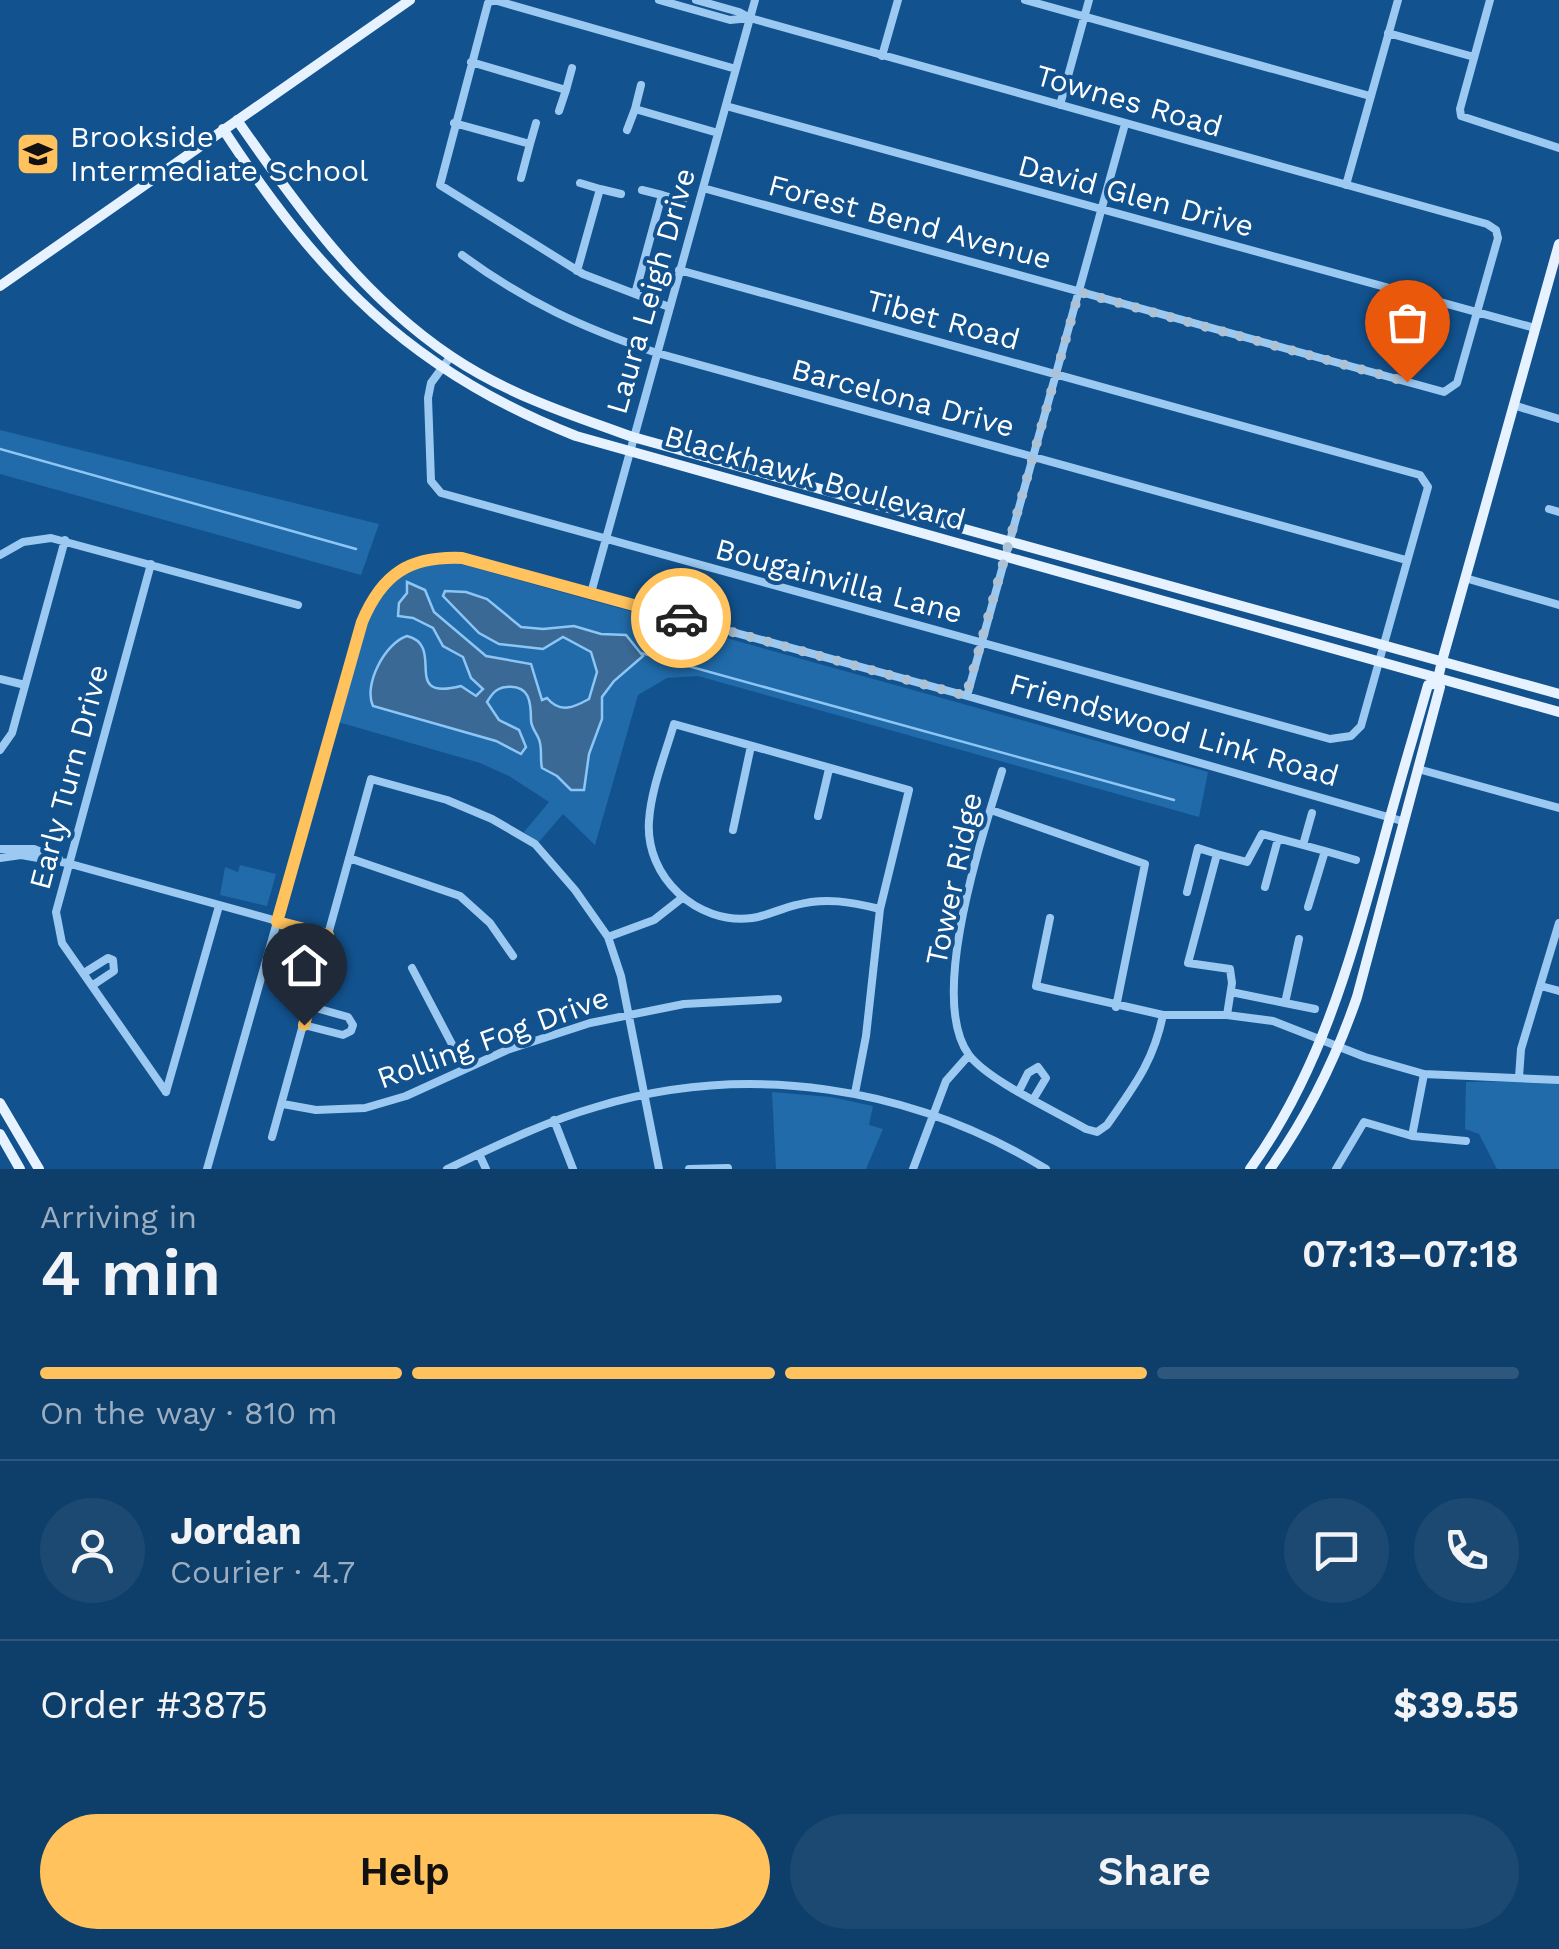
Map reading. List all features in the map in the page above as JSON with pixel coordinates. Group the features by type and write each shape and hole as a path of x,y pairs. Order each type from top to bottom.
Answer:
{"main road":[{"path":"0,286 410,0"},
{"name":"Blackhawk Boulevard","path":"237,120 324,239 362,282 451,356 510,390 556,410 633,437 1559,694"},
{"name":"Blackhawk Boulevard","path":"224,129 300,238 384,326 441,368 530,418 630,452 1276,631 1437,681 1559,712"},
{"path":"268,196 284,186"},
{"path":"1437,681 1428,685 1357,936 1323,1040 1254,1164 1270,1169 1292,1138 1339,1046 1356,997 1440,688 1437,681 1442,660 1559,244"},
{"path":"351,294 362,282"},
{"path":"802,500 807,485"},
{"path":"890,525 894,509"},
{"path":"1103,584 1107,568"},
{"path":"1190,608 1195,593"},
{"path":"1276,631 1280,617"},
{"path":"1540,707 1546,690"},
{"path":"0,1103 39,1169"},
{"path":"13,1124 0,1134 20,1169"}],"street":[{"path":"670,308 577,270 440,185 454,122 488,3 494,0 736,69"},
{"name":"Townes Road","path":"659,0 730,20 750,18"},
{"name":"Townes Road","path":"696,0 882,56 1487,224 1496,230 1498,238 1478,312"},
{"name":"Laura Leigh Drive","path":"591,594 755,0"},
{"path":"882,56 898,0"},
{"path":"1025,0 1370,96"},
{"path":"1060,105 1088,0"},
{"path":"1346,185 1398,0"},
{"path":"1490,0 1461,116 1559,148"},
{"path":"1388,33 1474,57"},
{"path":"471,62 566,90"},
{"path":"560,111 572,68"},
{"path":"627,130 641,86"},
{"name":"David Glen Drive","path":"726,106 1535,328"},
{"path":"634,108 718,134"},
{"path":"454,122 530,144"},
{"path":"521,178 536,124"},
{"path":"966,696 1125,124"},
{"path":"580,183 620,194"},
{"name":"Forest Bend Avenue","path":"703,188 1444,392 1457,383 1478,312"},
{"path":"577,270 600,189"},
{"path":"642,190 683,201"},
{"path":"635,294 662,195"},
{"name":"Barcelona Drive","path":"462,256 538,306 594,332 657,353 1406,560"},
{"name":"Tibet Road","path":"679,270 1420,476 1428,487 1406,560"},
{"path":"441,368 451,356"},
{"name":"Bougainvilla Lane","path":"441,368 430,383 428,398 430,474 434,489 604,540 1330,739 1350,736 1361,726 1380,662"},
{"path":"1513,406 1559,419"},
{"path":"0,555 31,540 64,540 298,605"},
{"path":"0,750 12,732 64,540"},
{"name":"Friendswood Link Road","path":"207,1169 362,622 386,582 413,563 430,558 462,558 1402,821"},
{"path":"1380,662 1406,560"},
{"name":"Early Turn Drive","path":"151,564 58,894 57,927 62,942 166,1092 219,906"},
{"path":"1465,578 1559,605"},
{"path":"0,678 25,685"},
{"path":"855,1092 866,1036 880,909 909,790 674,724 651,805 649,838 659,869 682,898 700,909 731,918 752,918 798,904 833,900 880,909"},
{"path":"733,830 751,746"},
{"path":"1418,768 1559,808"},
{"path":"818,816 829,769"},
{"name":"Tower Ridge","path":"969,1055 954,1020 955,960 1002,771"},
{"path":"272,1137 371,779 447,800 492,819 535,844 575,890 608,937 628,1013 659,1169"},
{"path":"990,810 1144,864 1116,1006"},
{"path":"1303,845 1312,814"},
{"path":"1186,892 1198,848 1247,862 1262,834 1356,860"},
{"path":"1265,887 1278,839"},
{"path":"0,849 34,849 67,864"},
{"path":"1308,907 1325,851"},
{"path":"1217,854 1188,962 1230,969 1228,1014"},
{"path":"0,858 21,855 67,864 328,935"},
{"path":"349,858 460,896 490,924 513,956"},
{"path":"608,937 654,920 682,898"},
{"path":"1050,918 1036,986 1163,1015 1228,1014 1273,1021 1396,1068 1424,1074 1559,1080"},
{"path":"1520,1077 1522,1049 1559,922"},
{"path":"1285,1002 1299,939"},
{"path":"84,973 108,958 113,960 114,971 93,986"},
{"path":"412,968 465,1069"},
{"path":"1541,986 1559,991"},
{"path":"1231,992 1316,1009"},
{"name":"Rolling Fog Drive","path":"283,1104 316,1110 365,1108 406,1096 546,1036 628,1013 684,1004 778,1000"},
{"path":"304,1025 343,1035 352,1031 348,1017 309,1006"},
{"path":"917,1168 946,1081 969,1055 997,1080 1097,1132 1107,1126 1147,1067 1163,1015"},
{"path":"1019,1090 1028,1073 1038,1067 1046,1078 1034,1098"},
{"path":"1412,1136 1424,1074"},
{"path":"447,1169 554,1120 644,1094 729,1084 855,1092 934,1114 994,1140 1046,1169"},
{"path":"554,1120 574,1169"},
{"path":"1336,1169 1364,1122 1412,1136 1466,1142"},
{"path":"199,1169 214,1145"},
{"path":"479,1154 486,1169"},
{"path":"210,1158 215,1169"},
{"path":"689,1169 728,1168"}],"shaded area":[{"path":"0,430 379,524 361,575 0,474"},
{"path":"446,560 1208,772 1199,817 698,676 667,678 638,695 595,845 563,814 538,843 524,832 549,802 509,776 480,763 338,722 354,657 382,593 415,567"},
{"path":"407,582 425,590 434,612 486,656 531,664 542,700 547,698 563,708 589,699 597,672 591,652 563,637 543,649 499,644 479,633 443,596 445,591 487,599 521,627 574,626 601,634 626,635 643,656 602,697 602,719 589,754 584,790 571,790 542,768 529,701 520,688 500,689 487,702 499,720 519,730 526,747 521,754 496,741 373,706 371,687 378,666 391,647 407,636 424,650 427,680 432,686 461,686 476,696 483,689 471,678 463,657 443,646 433,628 398,616"},
{"path":"240,865 276,874 267,906 220,895 225,867 238,872"},
{"path":"1466,1082 1559,1083 1559,1169 1497,1169 1479,1134 1465,1129"},
{"path":"772,1092 831,1097 873,1106 869,1125 883,1129 866,1169 776,1169"}],"waterway":[{"path":"0,449 356,549"},
{"path":"641,653 1174,800"}],"way so far":[{"path":"681,618 966,696 1079,292 1407,382"}],"place":[{"name":"Brookside Intermediate School","path":"38,154"}],"route":[{"path":"304,1025 328,935 277,922 362,622 386,582 413,563 430,558 462,558 681,618"}]}
